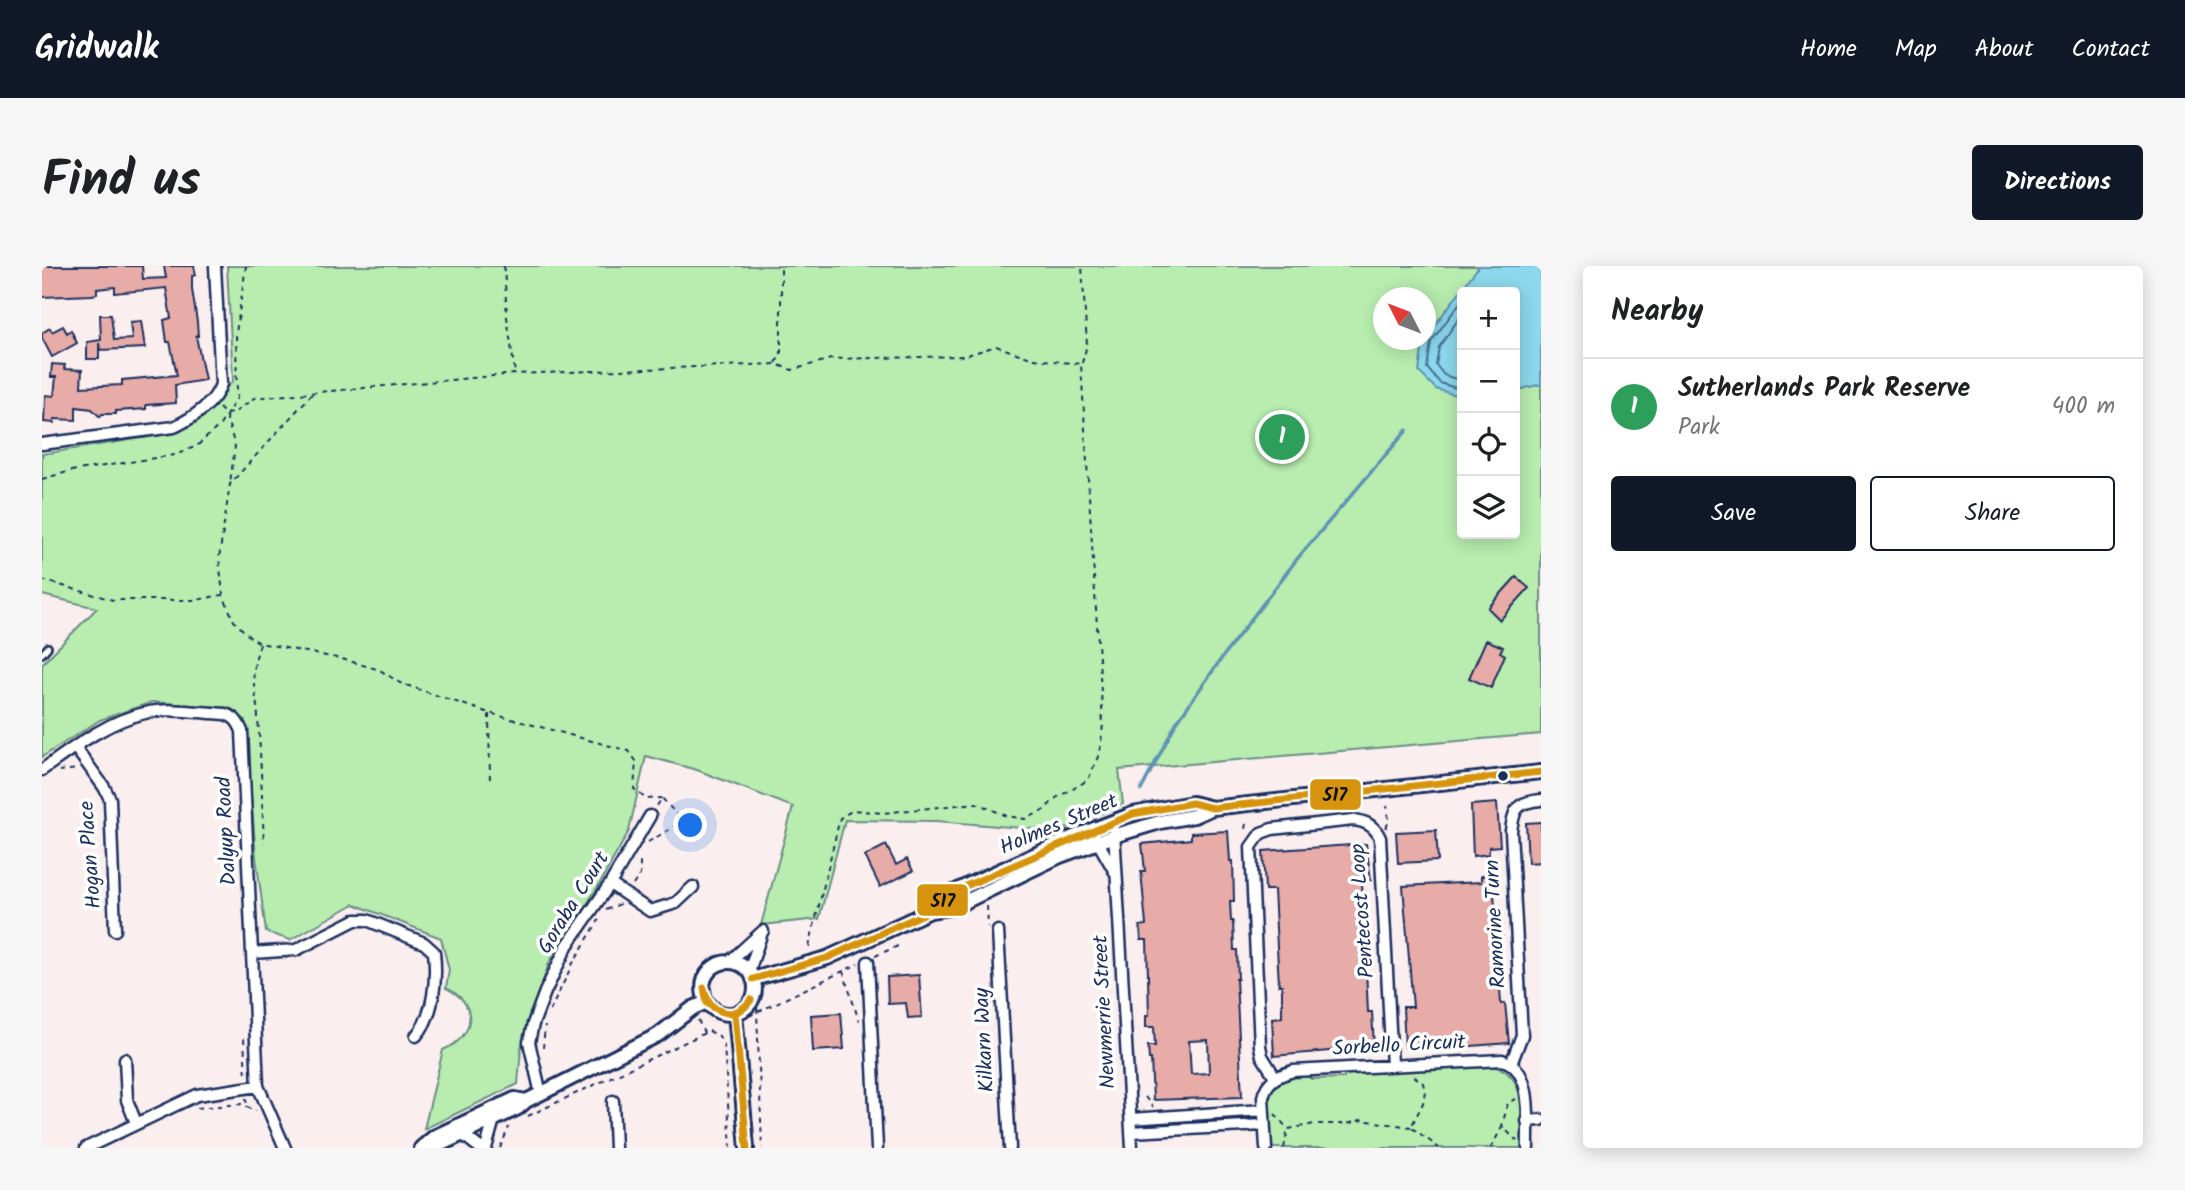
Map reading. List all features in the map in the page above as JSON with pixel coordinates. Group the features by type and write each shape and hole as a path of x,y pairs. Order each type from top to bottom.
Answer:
{"main road":[{"name":"Holmes Street","path":"930,911 948,895 1091,830 1114,829 1194,816 1212,808 1541,772"},
{"name":"Holmes Street","path":"751,975 827,958 930,911 954,907 1060,856 1098,842 1114,829"},
{"path":"729,962 744,966 751,975 754,994 746,1007 735,1013 718,1012 707,1002 703,987 704,979 714,966 729,962"},
{"path":"423,1148 437,1146 518,1108 526,1101 658,1035 693,1008 707,1002"},
{"path":"735,1013 747,1148"},
{"path":"423,1148 434,1137 495,1108 515,1100 526,1101"}],"street":[{"path":"42,444 174,427 186,421 211,400 221,384 215,266"},
{"name":"Dalyup Road","path":"47,770 92,734 143,713 160,711 226,714 239,723 242,731 258,1086 285,1148"},
{"name":"Hogan Place","path":"75,747 110,799 115,930"},
{"name":"Ramorine Turn","path":"1511,1063 1521,1035 1511,831 1517,808 1526,801 1541,800"},
{"name":"Goraba Court","path":"541,1094 529,1042 533,1024 567,946 610,884 650,816"},
{"name":"Pentecost Loop","path":"1275,1077 1262,1056 1260,1046 1251,847 1261,833 1272,829 1353,820 1373,826 1380,838 1392,1066"},
{"name":"Newmerrie Street","path":"1114,829 1132,1148"},
{"name":"Newmerrie Street","path":"1091,830 1115,873"},
{"path":"610,884 650,911 676,904 693,887"},
{"path":"252,953 296,950 355,920 367,920 424,943 435,952 436,971 426,1025 416,1036"},
{"path":"729,962 762,931 751,975"},
{"name":"Kilkarn Way","path":"998,931 1010,1148"},
{"path":"868,962 877,1148"},
{"path":"125,1059 127,1100 136,1123"},
{"name":"Sorbello Circuit","path":"1275,1077 1293,1071 1502,1060 1511,1063"},
{"path":"1511,1063 1523,1080 1527,1121 1524,1146"},
{"path":"1266,1148 1265,1090 1275,1077"},
{"path":"86,1148 197,1095 258,1086"},
{"path":"613,1101 615,1148"},
{"path":"1130,1119 1267,1110"},
{"path":"486,1148 494,1119"},
{"path":"1527,1121 1541,1120"},
{"path":"1131,1132 1264,1125"},
{"path":"462,1134 480,1148"}],"lane":[{"path":"42,653 48,648"}],"path":[{"path":"42,479 71,471 175,455 197,446 220,425 237,398 236,333 246,266"},
{"path":"503,266 515,374"},
{"path":"776,364 780,352 781,266"},
{"path":"808,951 840,818 853,810 882,813 976,803 1007,816 1024,819 1043,811 1056,798 1088,780 1100,752 1103,724 1081,364 1087,345 1082,266"},
{"path":"225,414 234,412 254,398 515,374 776,364 792,370 831,359 964,356 996,346 1034,359 1081,364"},
{"path":"230,484 312,393"},
{"path":"211,400 225,414 235,446 219,558 223,595 234,621 250,637 260,643 316,653 380,670 400,683 489,713 629,751 636,761 634,789 646,799 663,798"},
{"path":"42,580 113,600 196,600 223,595"},
{"path":"260,643 253,664 252,681 258,714 264,843"},
{"path":"489,713 490,783"},
{"path":"47,770 75,771 86,762"},
{"path":"650,816 663,798"},
{"path":"646,844 674,827 678,816 663,798"},
{"path":"1385,828 1389,821 1387,806"},
{"path":"1245,838 1248,832 1245,829 1246,824"},
{"path":"605,911 618,906 640,874 639,851"},
{"path":"542,1050 546,1021 573,963 599,921"},
{"path":"762,1148 757,1011 843,971 858,1012 859,1024"},
{"path":"522,1119 709,1031 719,1036 724,1045 731,1148"},
{"path":"244,1034 247,1107"},
{"path":"1410,1074 1423,1083 1425,1091 1423,1103 1411,1127"},
{"path":"1145,1097 1155,1109"},
{"path":"1491,1148 1502,1126 1508,1103 1518,1098"},
{"path":"195,1108 241,1104 259,1113"},
{"path":"1267,1110 1288,1129"},
{"path":"1288,1129 1315,1124 1348,1124 1361,1120 1411,1127 1439,1148"},
{"path":"500,1148 510,1125"},
{"path":"1502,1126 1524,1146"},
{"path":"1284,1148 1288,1129"}],"green space":[{"path":"227,266 1541,266 1541,734 1119,770 1123,804 1061,831 936,821 845,820 819,919 761,925 793,807 697,770 646,756 629,831 599,885 549,963 521,1048 518,1084 424,1129 443,1050 462,1037 469,1020 464,1002 446,988 449,970 441,938 354,904 290,940 266,932 256,857 245,720 230,708 152,702 100,720 42,757 42,664 97,608 42,595 42,454 180,432 233,381"},
{"path":"1491,1066 1512,1077 1517,1087 1521,1110 1522,1148 1271,1148 1270,1099 1280,1083 1291,1078 1344,1078 1346,1073"}],"water":[{"path":"1479,266 1541,266 1541,384 1520,390 1520,287 1463,287"},
{"path":"1457,295 1457,395 1436,389 1419,372 1422,350 1436,350 1436,324"}],"building":[{"path":"42,266 142,266 143,279 166,278 164,266 194,266 196,275 192,276 192,289 197,322 196,336 205,380 175,385 176,403 146,405 146,409 116,411 116,414 102,414 100,417 92,409 76,407 76,420 54,419 54,423 44,422 46,395 54,396 56,377 51,377 52,364 65,365 64,369 82,370 81,387 122,385 122,380 177,375 170,342 167,342 164,320 171,318 166,288 115,293 115,287 97,289 97,294 92,295 42,297"},
{"path":"100,315 111,315 114,340 132,339 130,322 141,321 145,348 100,350 99,343 99,359 87,359 87,342 101,340"},
{"path":"63,326 67,333 71,330 77,343 52,357 42,333 50,328 52,332"},
{"path":"1516,577 1529,588 1500,620 1488,608"},
{"path":"1486,640 1503,647 1500,652 1505,655 1491,688 1469,678"},
{"path":"1497,803 1500,846 1489,847 1489,854 1473,856 1471,805"},
{"path":"1541,822 1541,862 1528,863 1526,823"},
{"path":"1436,830 1438,861 1398,863 1396,832"},
{"path":"1228,831 1230,861 1233,861 1234,901 1230,901 1234,950 1237,950 1242,1097 1153,1100 1148,1046 1155,1046 1154,1027 1146,1027 1146,1015 1149,1015 1147,940 1141,940 1140,926 1146,925 1141,871 1145,871 1142,844 1191,839 1191,833","holes":["1208,1040 1209,1073 1191,1074 1189,1041"]},
{"path":"1366,844 1371,880 1362,881 1368,1012 1372,1012 1374,1047 1274,1056 1272,1018 1282,1017 1282,985 1279,985 1274,890 1265,890 1263,851"},
{"path":"886,845 896,865 907,859 913,871 880,887 865,856"},
{"path":"1493,875 1496,925 1501,925 1502,939 1497,940 1501,1004 1505,1003 1509,1043 1445,1048 1445,1045 1405,1047 1403,1007 1413,1007 1403,886 1481,882 1481,876"},
{"path":"919,975 922,1017 908,1018 906,1003 888,1004 887,977"},
{"path":"841,1013 844,1049 813,1051 811,1015"}],"waterway":[{"path":"1141,790 1176,723 1224,655 1297,559 1407,430"}],"transit line":[{"name":"517","path":"753,979 827,958 930,911 948,895 968,885 1133,814 1192,803 1212,808 1541,772"},
{"name":"517","path":"704,988 711,1004 723,1012 737,1011 751,1000"},
{"name":"517","path":"704,988 707,1003 724,1012 741,1010 751,1000"},
{"name":"517","path":"735,1013 747,1148"}],"place":[{"name":"Sutherlands Park Reserve","path":"1282,437"}]}
